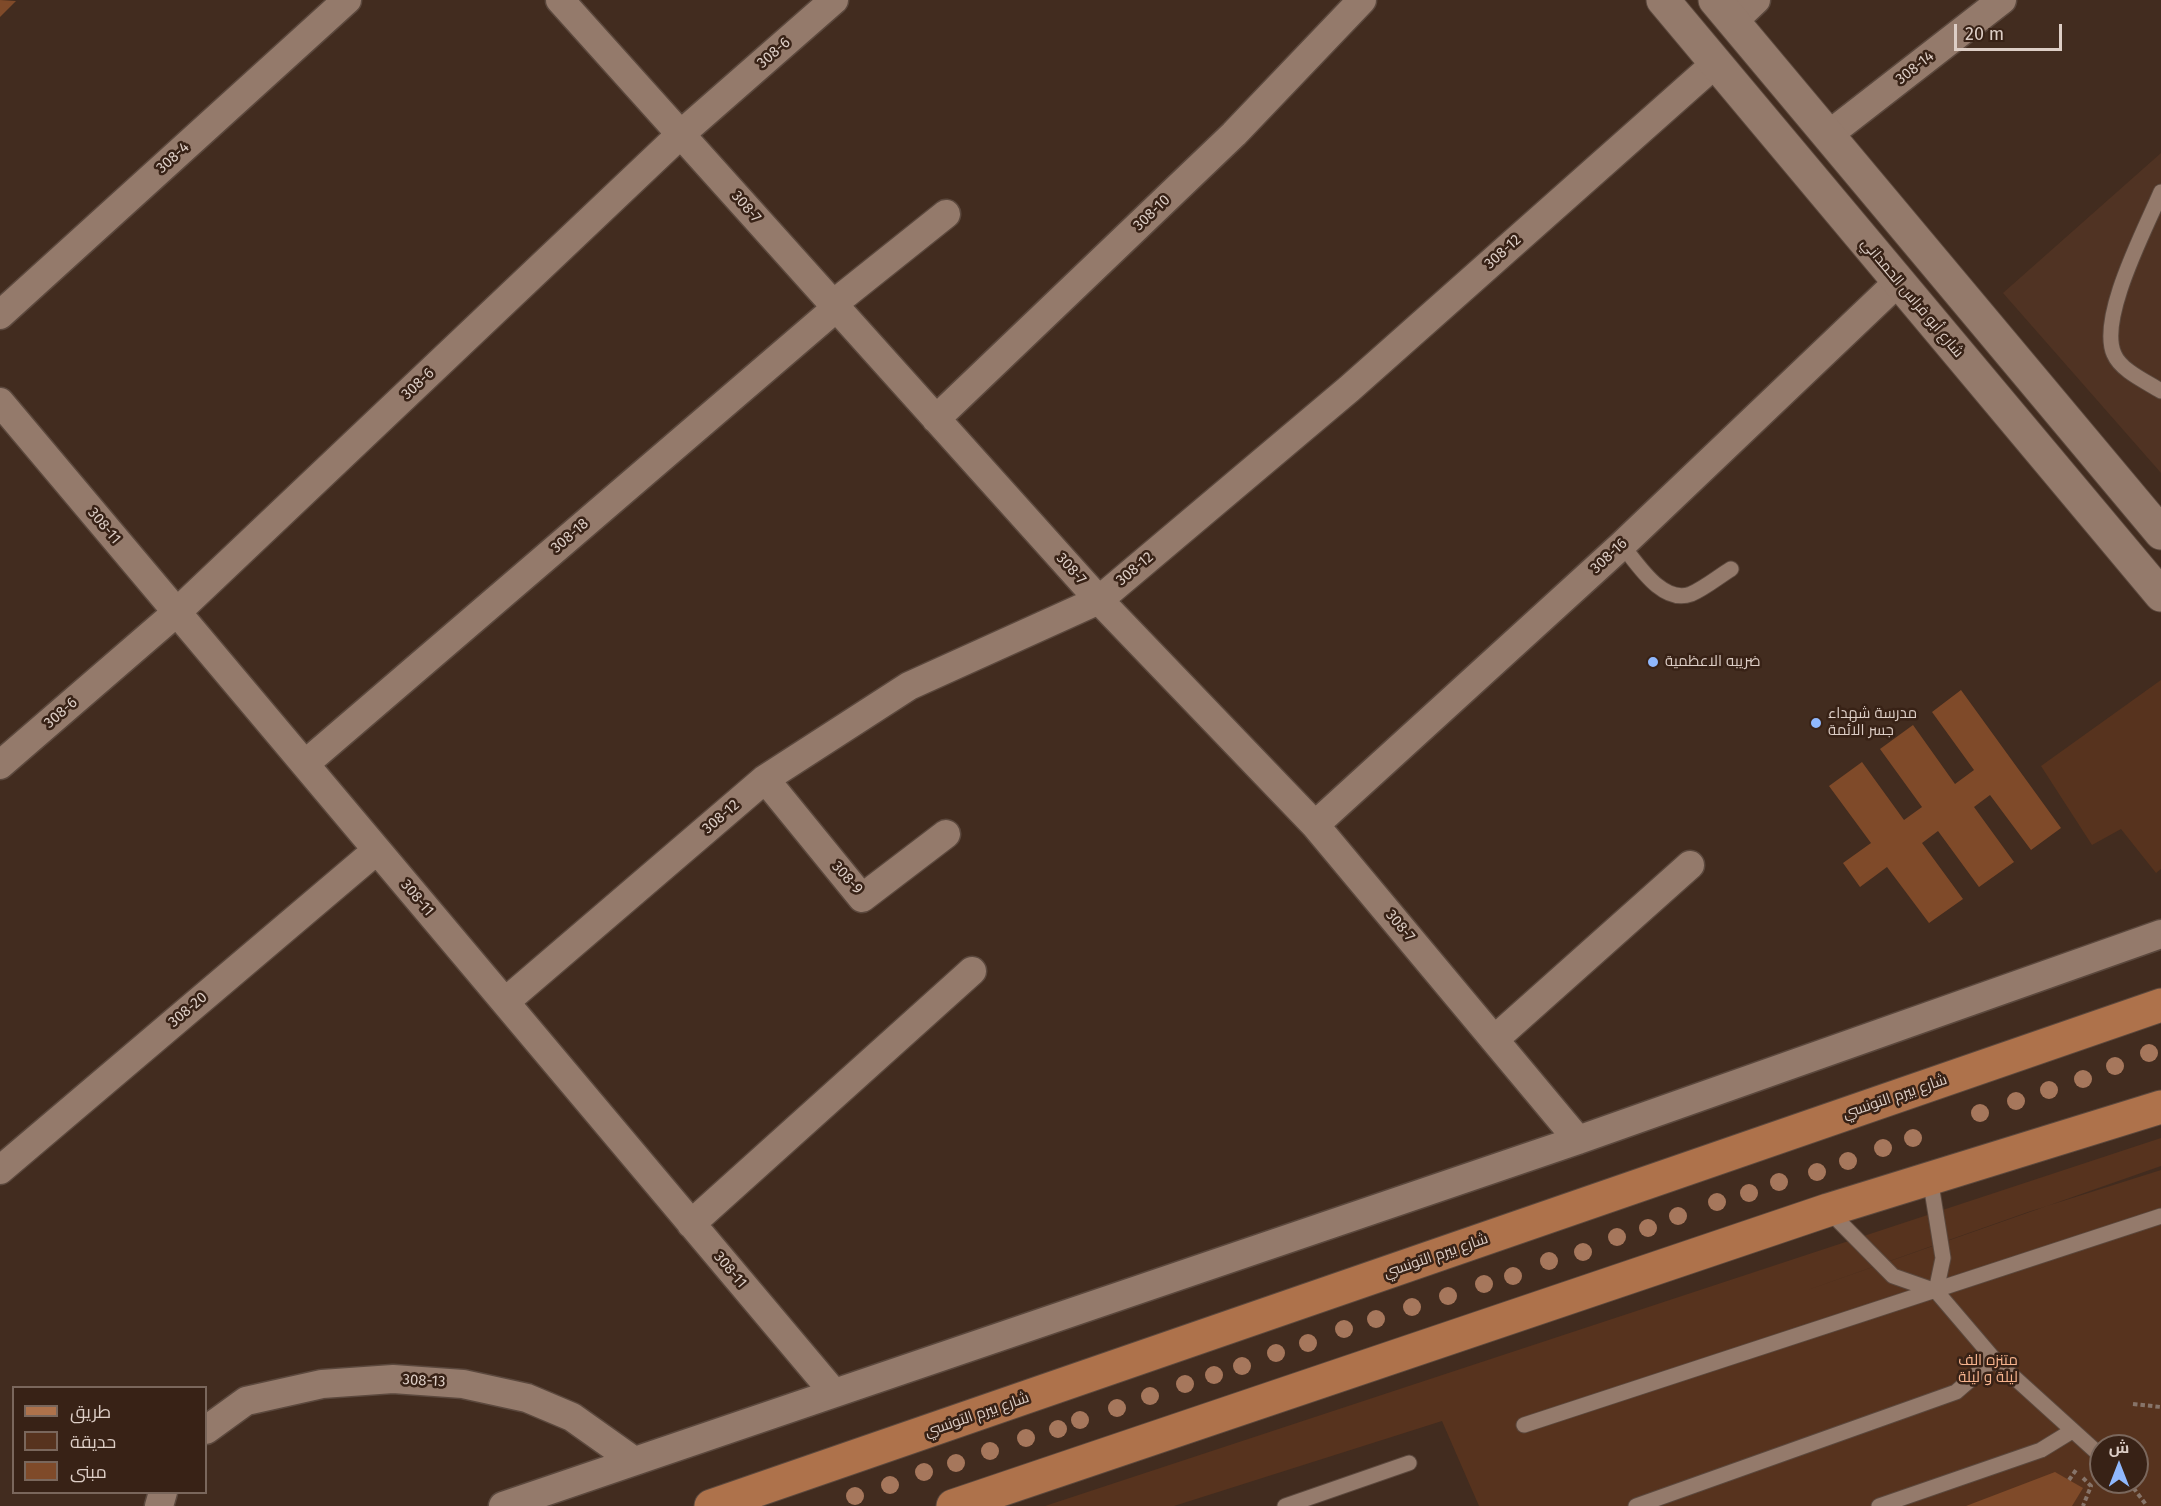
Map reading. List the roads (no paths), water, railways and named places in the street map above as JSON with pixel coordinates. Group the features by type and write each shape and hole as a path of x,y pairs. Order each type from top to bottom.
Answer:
{"main road":[{"name":"شارع بيرم التونسي","path":"711,1506 2161,1005"},
{"path":"953,1506 1828,1210 2161,1107"}],"street":[{"name":"308-4","path":"0,315 347,0"},
{"name":"308-7","path":"560,0 1099,600 1315,825 1578,1140"},
{"name":"308-6","path":"0,765 177,612 681,134 834,0"},
{"name":"308-10","path":"936,419 1234,134 1362,0"},
{"name":"شارع أبو فراس الحمداني","path":"1663,0 2161,595"},
{"name":"308-14","path":"1827,136 2002,0"},
{"path":"1735,7 1827,136 2157,519"},
{"name":"308-12","path":"505,1002 765,780 909,686 1099,600 1349,389 1716,63"},
{"name":"308-18","path":"305,764 834,307 946,214"},
{"name":"308-16","path":"1315,825 1622,544 1899,282"},
{"name":"308-11","path":"0,402 834,1393"},
{"name":"308-9","path":"765,780 862,898 946,834"},
{"name":"308-20","path":"0,1170 377,850"},
{"path":"1495,1039 1690,865"},
{"path":"503,1506 1578,1140 2161,934"},
{"path":"691,1224 972,971"},
{"name":"308-13","path":"207,1429 246,1401 322,1384 393,1379 463,1384 527,1398 572,1417 634,1461"}],"lane":[{"path":"2161,192 2117,296 2111,343 2114,356 2129,370 2161,391"},
{"path":"1622,544 1655,584 1678,596 1690,594 1731,569"},
{"path":"1930,1178 1943,1258 1936,1292"},
{"path":"1828,1210 1893,1276 1936,1292 1994,1359 2089,1446"},
{"path":"1524,1425 1936,1292 2161,1216"},
{"path":"1636,1506 1956,1392 1994,1359"},
{"path":"1879,1506 2040,1450 2072,1431"},
{"path":"1286,1506 1409,1463"}],"place":[{"name":"ضريبه الاعظمية","path":"1653,662"},
{"name":"مدرسة شهداء جسر الائمة","path":"1816,723"}],"park label":[{"name":"متنزه الف ليلة و ليلة","path":"1988,1370"}]}
